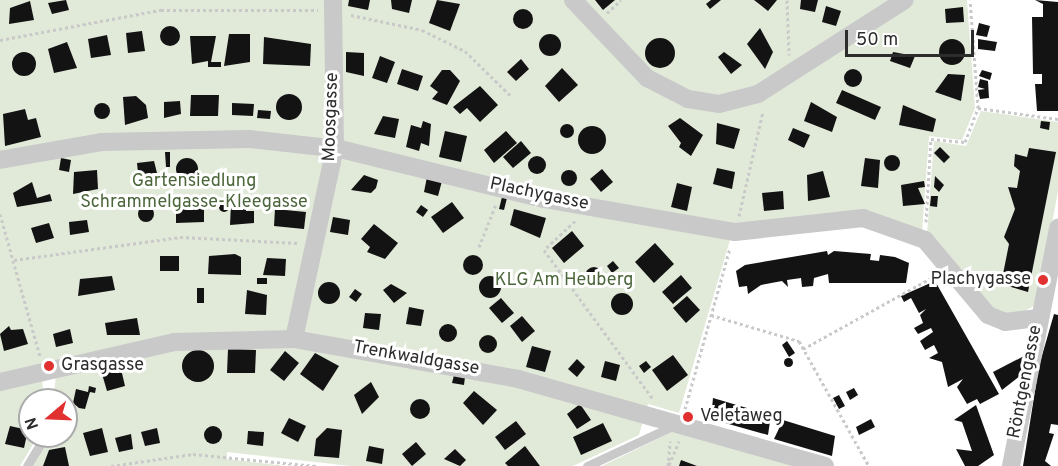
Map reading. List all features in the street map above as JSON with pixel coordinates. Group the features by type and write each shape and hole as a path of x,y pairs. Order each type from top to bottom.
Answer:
{"street":[{"path":"573,0 640,72 668,91 719,104 758,94 905,0"},
{"name":"Moosgasse","path":"294,339 335,148 333,6"},
{"name":"Plachygasse","path":"0,160 57,147 184,136 335,148 501,188 735,232 863,218 925,240 952,267 988,315 1005,321 1039,318"},
{"name":"Röntgengasse","path":"1011,466 1058,228"},
{"name":"Trenkwaldgasse","path":"0,382 174,342 294,339 518,379 681,429 825,466"}],"lane":[{"path":"587,466 681,429"},
{"path":"27,466 38,448"}],"path":[{"path":"787,0 788,54 797,71"},
{"path":"925,240 931,138 965,142 978,108 970,0"},
{"path":"0,40 161,10 333,6 422,30 465,51 512,97"},
{"path":"668,466 681,429 735,232 763,118 758,94"},
{"path":"978,108 1058,119"},
{"path":"479,247 501,188"},
{"path":"578,213 544,249 658,406"},
{"path":"0,214 39,352"},
{"path":"14,260 180,237 316,245"},
{"path":"803,349 952,267"},
{"path":"711,315 799,341 869,466"},
{"path":"111,466 193,454 316,466"}],"green space":[{"path":"0,0 967,0 975,108 962,140 929,136 922,232 906,224 735,223 679,413 648,404 639,435 573,466 350,466 227,452 227,459 285,466 33,466 43,448 78,448 78,388 54,388 56,376 0,376"},
{"path":"981,111 1058,122 1058,191 1048,246 1034,306 1019,314 998,313 927,234 934,141 966,146"},
{"path":"42,378 43,388 18,388 18,448 31,448 20,466 0,466 0,387"},
{"path":"678,429 803,466 602,466"}],"building":[{"path":"66,0 69,10 52,14 48,3"},
{"path":"349,0 370,0 368,10 348,6"},
{"path":"391,0 412,0 409,13 392,9"},
{"path":"437,0 460,4 450,31 429,23"},
{"path":"595,0 615,0 603,10"},
{"path":"711,0 721,0 710,9 706,4"},
{"path":"754,0 777,0 768,11"},
{"path":"801,0 818,0 815,12 800,9"},
{"path":"1035,0 1058,2 1058,111 1037,111 1035,84 1042,84 1042,74 1033,74 1032,17 1043,17 1043,4"},
{"path":"30,1 34,20 9,24 10,8"},
{"path":"826,6 841,11 836,26 822,22"},
{"path":"963,7 964,22 946,23 945,9"},
{"path":"519,9 527,9 533,15 533,23 527,29 519,29 513,23 513,15"},
{"path":"979,23 990,26 987,37 976,35"},
{"path":"166,26 174,26 180,32 180,40 174,46 166,46 160,40 160,32"},
{"path":"760,28 773,52 765,69 747,44"},
{"path":"142,31 145,51 128,53 126,33"},
{"path":"229,34 250,34 250,62 224,66"},
{"path":"550,34 558,37 561,45 558,53 550,56 542,53 539,45 542,37"},
{"path":"107,35 111,55 91,58 88,39"},
{"path":"190,36 216,36 211,62 221,62 221,67 208,67 208,61 192,64"},
{"path":"264,37 311,44 310,66 263,64"},
{"path":"660,38 666,39 674,47 674,59 666,67 660,68 654,67 646,59 645,53 646,47 654,39"},
{"path":"952,39 961,43 965,52 961,61 952,65 943,61 939,52 943,43"},
{"path":"978,39 997,42 995,51 978,49"},
{"path":"67,42 77,68 54,73 48,49"},
{"path":"24,52 32,56 36,64 32,72 24,76 16,72 12,64 16,56"},
{"path":"346,52 364,53 364,76 346,72"},
{"path":"724,52 742,65 731,74 718,57"},
{"path":"893,52 915,56 910,68 890,61"},
{"path":"380,56 395,62 387,83 372,78"},
{"path":"521,59 529,69 516,81 507,72"},
{"path":"562,68 578,85 559,102 545,86"},
{"path":"402,69 423,76 418,91 397,84"},
{"path":"849,69 857,69 862,74 860,85 849,87 844,82 844,74"},
{"path":"442,70 450,70 460,81 447,105 432,99 438,92 430,86"},
{"path":"982,70 992,73 990,80 979,76"},
{"path":"948,74 965,75 961,101 935,92"},
{"path":"980,79 988,81 989,98 980,99 978,90 985,89 978,87"},
{"path":"480,86 498,105 480,122 467,108 460,114 453,107"},
{"path":"842,90 881,107 875,120 836,103"},
{"path":"289,94 298,98 302,107 298,116 289,120 280,116 276,107 280,98"},
{"path":"191,95 219,95 218,116 190,116"},
{"path":"136,96 146,105 148,118 125,125 123,97"},
{"path":"180,101 181,114 164,118 164,102"},
{"path":"811,102 837,117 832,132 804,121"},
{"path":"102,103 108,105 110,111 108,117 102,119 96,117 94,111 96,105"},
{"path":"232,103 254,104 253,116 232,115"},
{"path":"903,105 936,119 933,132 899,125"},
{"path":"25,109 28,120 36,118 41,137 5,146 3,114"},
{"path":"258,110 271,111 270,119 257,118"},
{"path":"383,116 399,119 395,138 374,134"},
{"path":"680,118 703,135 691,156 679,147 681,143 668,126"},
{"path":"423,121 431,124 429,146 421,143 419,151 406,147 411,125 421,128"},
{"path":"1041,121 1050,122 1049,130 1040,128"},
{"path":"717,123 740,129 734,149 716,144"},
{"path":"564,124 570,124 574,131 570,138 564,138 560,134 560,128"},
{"path":"592,126 602,130 606,140 602,150 592,154 582,150 578,140 582,130"},
{"path":"793,128 810,135 804,148 788,140"},
{"path":"445,131 467,136 461,162 439,157"},
{"path":"506,131 517,143 494,163 484,150"},
{"path":"521,141 531,153 513,168 503,157"},
{"path":"940,147 950,157 944,163 934,153"},
{"path":"1029,148 1056,152 1028,292 1001,284 1009,244 1004,237 1015,209 1008,187 1017,188 1020,171 1014,166 1015,154 1027,157"},
{"path":"165,152 170,152 170,167 166,167"},
{"path":"889,155 895,155 900,163 898,169 889,171 884,166 884,160"},
{"path":"533,156 541,156 546,161 544,172 533,174 528,169 528,161"},
{"path":"61,158 71,160 69,172 59,170"},
{"path":"187,158 195,161 198,169 195,177 187,180 179,177 176,169 179,161"},
{"path":"865,158 880,160 878,188 861,186"},
{"path":"154,161 159,181 139,182 137,163"},
{"path":"717,168 735,172 732,189 713,184"},
{"path":"602,169 613,182 601,192 590,179"},
{"path":"97,170 98,189 73,194 74,172"},
{"path":"566,170 572,170 577,178 575,184 566,186 561,181 561,175"},
{"path":"823,171 830,197 808,201 807,175"},
{"path":"364,175 378,180 376,188 371,193 351,190"},
{"path":"935,176 944,185 939,192 934,187"},
{"path":"427,177 442,181 438,196 424,192"},
{"path":"924,181 925,187 918,188 925,204 903,206 901,185"},
{"path":"32,182 37,198 50,194 52,201 17,207 13,193"},
{"path":"677,183 692,187 687,211 671,207"},
{"path":"783,191 784,209 764,211 762,193"},
{"path":"931,196 938,196 937,207 930,206"},
{"path":"502,197 507,198 504,210 499,209"},
{"path":"185,198 204,199 204,222 176,223 176,205 185,205"},
{"path":"224,202 229,207 224,212 219,207"},
{"path":"452,202 464,218 443,233 431,217"},
{"path":"231,203 246,204 246,211 254,211 254,223 230,225"},
{"path":"421,205 428,210 423,217 416,212"},
{"path":"146,206 152,208 154,214 152,220 146,222 140,220 138,214 140,208"},
{"path":"275,209 306,212 304,229 274,226"},
{"path":"514,209 546,218 540,238 510,225"},
{"path":"333,217 350,220 348,235 330,232"},
{"path":"87,220 89,232 70,235 69,222"},
{"path":"49,223 54,238 36,243 31,228"},
{"path":"374,224 398,243 385,259 367,252 370,247 361,239"},
{"path":"572,231 584,246 564,263 552,248"},
{"path":"655,243 674,264 654,283 635,262"},
{"path":"827,251 828,255 834,251 871,254 870,260 879,261 880,255 895,257 909,263 906,283 829,283 828,274 814,278 813,286 802,287 801,278 787,280 788,287 782,281 761,285 748,294 747,286 739,287 736,271 745,265"},
{"path":"235,254 241,257 241,275 208,274 209,256"},
{"path":"473,255 480,258 483,265 480,272 473,275 466,272 463,265 466,258"},
{"path":"160,256 179,256 179,271 160,271"},
{"path":"267,258 286,259 285,276 263,275"},
{"path":"613,261 619,268 612,273 607,266"},
{"path":"594,267 600,270 603,276 600,282 594,285 588,282 585,276 588,270"},
{"path":"681,275 692,288 673,304 662,292"},
{"path":"112,276 115,290 78,296 80,279"},
{"path":"490,276 498,279 501,287 498,295 490,298 482,295 479,287 482,279"},
{"path":"257,278 267,278 267,284 257,284"},
{"path":"935,281 999,394 980,404 977,399 967,404 957,387 963,379 948,387 942,362 929,358 938,353 934,345 925,350 920,341 933,332 931,328 918,334 914,328 923,323 920,315 926,309 919,313 911,298 904,302 901,296"},
{"path":"329,282 337,285 340,293 337,301 329,304 321,301 318,293 321,285"},
{"path":"391,284 407,293 394,303 383,290"},
{"path":"197,288 204,288 204,303 197,303"},
{"path":"355,289 362,294 356,302 349,297"},
{"path":"247,290 267,295 266,315 245,314"},
{"path":"618,293 626,293 633,300 633,308 626,315 618,315 611,308 611,300"},
{"path":"687,296 700,310 686,323 673,308"},
{"path":"501,298 514,313 502,323 489,308"},
{"path":"409,307 424,310 421,326 406,324"},
{"path":"365,313 381,314 379,330 363,328"},
{"path":"1054,314 1058,315 1058,425 1051,424 1049,433 1054,434 1045,461 1051,466 1023,466 1039,366"},
{"path":"522,316 535,331 522,342 510,326"},
{"path":"137,318 140,335 107,335 105,323"},
{"path":"444,324 452,324 457,329 455,340 444,342 439,337 439,329"},
{"path":"9,326 11,330 23,329 28,344 4,351 0,334"},
{"path":"70,329 73,343 56,347 53,334"},
{"path":"488,335 494,338 497,344 494,350 488,353 482,350 479,344 482,338"},
{"path":"787,341 795,353 789,357 782,345"},
{"path":"532,346 551,351 545,372 526,367"},
{"path":"228,349 256,350 255,373 227,373"},
{"path":"198,350 209,355 214,366 209,377 198,382 187,377 182,366 187,355"},
{"path":"285,351 299,363 284,381 270,370"},
{"path":"315,353 339,366 323,391 300,374"},
{"path":"673,355 688,375 667,391 652,370"},
{"path":"1024,356 1020,376 1002,390 993,372"},
{"path":"788,357 793,362 788,367 783,362"},
{"path":"577,359 585,367 577,377 568,369"},
{"path":"605,361 620,365 616,381 601,377"},
{"path":"646,361 651,367 644,373 639,366"},
{"path":"121,369 125,386 107,391 102,374"},
{"path":"454,375 465,377 464,385 452,383"},
{"path":"371,382 379,397 362,414 354,395"},
{"path":"89,386 96,388 95,393 90,392 85,409 79,408 78,390 88,392"},
{"path":"854,388 858,395 850,400 846,392"},
{"path":"474,391 497,410 483,425 463,403"},
{"path":"839,395 845,406 839,409 833,398"},
{"path":"713,398 771,415 768,435 711,419"},
{"path":"420,399 427,402 430,409 427,416 420,419 413,416 410,409 413,402"},
{"path":"580,404 591,420 577,429 567,414"},
{"path":"976,405 994,455 978,466 965,466 956,449 972,451 962,422 954,420"},
{"path":"289,418 306,426 298,442 281,433"},
{"path":"871,419 875,427 859,435 856,427"},
{"path":"783,420 835,436 832,456 774,439"},
{"path":"516,421 526,434 505,450 495,437"},
{"path":"603,423 612,441 581,455 573,437"},
{"path":"10,426 18,428 18,447 5,444"},
{"path":"213,426 219,429 222,435 219,441 213,444 207,441 204,435 207,429"},
{"path":"102,428 108,452 90,456 83,433"},
{"path":"157,428 160,443 145,446 141,432"},
{"path":"327,428 342,430 339,458 314,456 316,439"},
{"path":"248,431 264,432 263,446 247,444"},
{"path":"131,434 133,449 119,452 115,438"},
{"path":"416,442 426,454 412,466 402,454"},
{"path":"369,446 384,449 382,464 366,461"},
{"path":"525,446 540,466 508,466 505,463"},
{"path":"65,448 69,466 43,466 49,450"},
{"path":"455,449 466,460 460,466 444,459"},
{"path":"681,460 697,466 679,466"}],"place":[{"name":"Plachygasse","path":"1043,280"},
{"name":"Grasgasse","path":"49,366"},
{"name":"Veletaweg","path":"688,417"}],"park label":[{"name":"Gartensiedlung Schrammelgasse-Kleegasse","path":"194,193"},
{"name":"KLG Am Heuberg","path":"564,281"}]}
